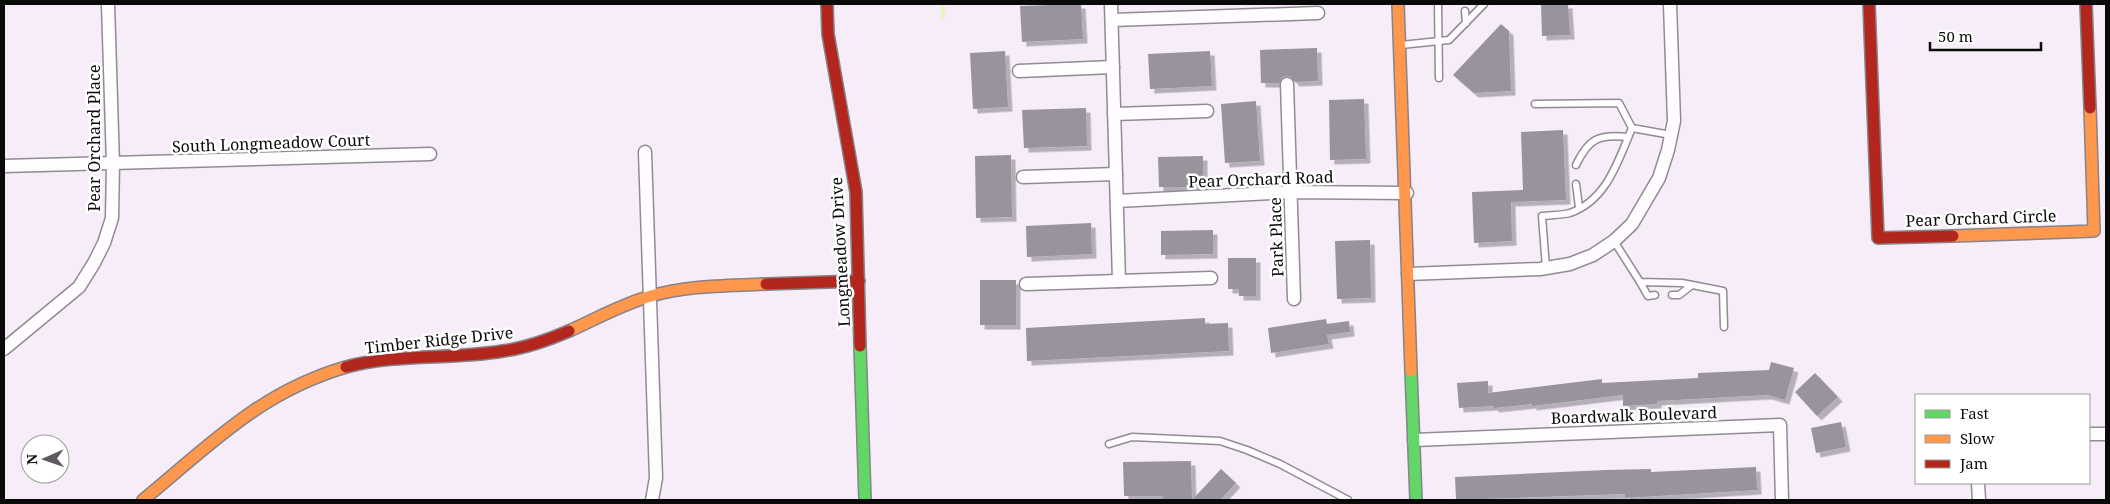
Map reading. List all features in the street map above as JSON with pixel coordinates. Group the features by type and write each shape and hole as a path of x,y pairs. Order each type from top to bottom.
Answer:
{"street":[{"name":"Pear Orchard Place","path":"4,349 79,287 94,263 112,218 113,164 108,4"},
{"name":"Longmeadow Drive","path":"827,4 828,34 856,192 865,500"},
{"path":"1111,4 1119,281"},
{"path":"1398,4 1407,193 1416,500"},
{"path":"1408,274 1546,268 1570,264 1593,255 1614,241 1632,224 1659,178 1674,121 1670,4"},
{"name":"Pear Orchard Circle","path":"1868,4 1878,238 2094,230 2086,4"},
{"path":"1112,20 1318,13"},
{"path":"1019,71 1113,68"},
{"name":"Park Place","path":"1287,84 1294,299"},
{"path":"1114,114 1207,111"},
{"path":"645,152 656,478 652,500"},
{"name":"South Longmeadow Court","path":"4,166 430,154"},
{"path":"1023,177 1116,174"},
{"name":"Pear Orchard Road","path":"1117,201 1290,192 1407,193"},
{"path":"1026,284 1211,278"},
{"name":"Timber Ridge Drive","path":"143,500 254,409 280,394 323,375 364,363 391,359 480,354 522,348 558,336 616,309 651,296 676,290 859,281"},
{"name":"Boardwalk Boulevard","path":"1414,440 1780,425 1782,500"},
{"path":"2090,434 2106,434"},
{"path":"1978,484 1979,500"}],"lane":[{"path":"1438,4 1439,78"},
{"path":"1400,45 1449,40 1484,4"},
{"path":"1465,11 1466,23"},
{"path":"1535,104 1619,102 1632,128"},
{"path":"1632,128 1671,135"},
{"path":"1546,268 1542,216 1569,213 1605,187 1632,128"},
{"path":"1576,165 1584,148 1593,141 1612,135 1628,137"},
{"path":"1576,184 1579,207"},
{"path":"1614,241 1648,296 1654,295"},
{"path":"1640,282 1682,283 1723,291 1724,327"},
{"path":"1672,295 1679,295 1692,285"},
{"path":"1109,444 1132,437 1220,441 1280,464 1348,500"}],"building":[{"path":"1081,4 1083,39 1022,42 1020,6"},
{"path":"1541,4 1568,4 1570,35 1542,36"},
{"path":"1501,24 1509,31 1511,91 1474,93 1453,75"},
{"path":"1317,48 1318,81 1295,82 1291,77 1287,76 1282,77 1279,83 1261,83 1260,50"},
{"path":"1005,51 1008,107 973,109 970,53"},
{"path":"1210,51 1212,86 1150,89 1148,54"},
{"path":"1364,99 1366,159 1330,160 1329,100"},
{"path":"1256,101 1260,161 1225,163 1221,104"},
{"path":"1086,108 1087,146 1024,148 1022,110"},
{"path":"1563,130 1566,200 1511,202 1512,241 1474,243 1472,192 1523,190 1521,132"},
{"path":"1011,155 1012,217 976,218 975,156"},
{"path":"1203,156 1203,187 1159,187 1158,157"},
{"path":"1091,223 1092,254 1027,257 1026,226"},
{"path":"1213,230 1213,254 1161,255 1161,231"},
{"path":"1370,240 1371,298 1337,299 1335,241"},
{"path":"1228,258 1256,258 1256,296 1239,296 1239,289 1228,289"},
{"path":"980,280 1016,280 1016,325 980,325"},
{"path":"1205,318 1205,324 1228,323 1229,351 1027,361 1026,328"},
{"path":"1326,319 1327,324 1349,321 1350,332 1327,335 1329,344 1271,353 1268,328"},
{"path":"1771,362 1794,368 1785,400 1767,395 1657,401 1657,404 1623,406 1623,395 1532,406 1532,404 1494,408 1494,406 1459,408 1457,383 1488,381 1488,393 1602,379 1602,383 1698,378 1698,373 1769,370"},
{"path":"1815,373 1838,397 1817,416 1795,392"},
{"path":"1841,422 1846,447 1816,453 1811,428"},
{"path":"1191,461 1192,500 1163,500 1163,496 1124,496 1123,462"},
{"path":"1756,467 1757,490 1625,498 1625,494 1456,500 1455,477 1606,470 1651,469 1651,472"},
{"path":"1221,469 1236,483 1221,499 1192,500"}],"waterway":[{"path":"943,4 943,17"}],"traffic: fast":[{"path":"860,346 865,500"},
{"path":"1411,371 1416,500"}],"traffic: slow":[{"path":"1398,4 1411,371"},
{"path":"1953,236 2094,231 2090,108"},
{"path":"569,331 630,303 665,292 708,287 766,284"},
{"path":"143,500 237,422 287,391 346,367"}],"traffic: jam":[{"path":"827,4 828,34 856,192 860,346"},
{"path":"1869,4 1878,238 1953,236"},
{"path":"2086,4 2090,108"},
{"path":"766,284 859,281"},
{"path":"346,367 385,360 483,354 512,350 553,338 569,331"}]}
